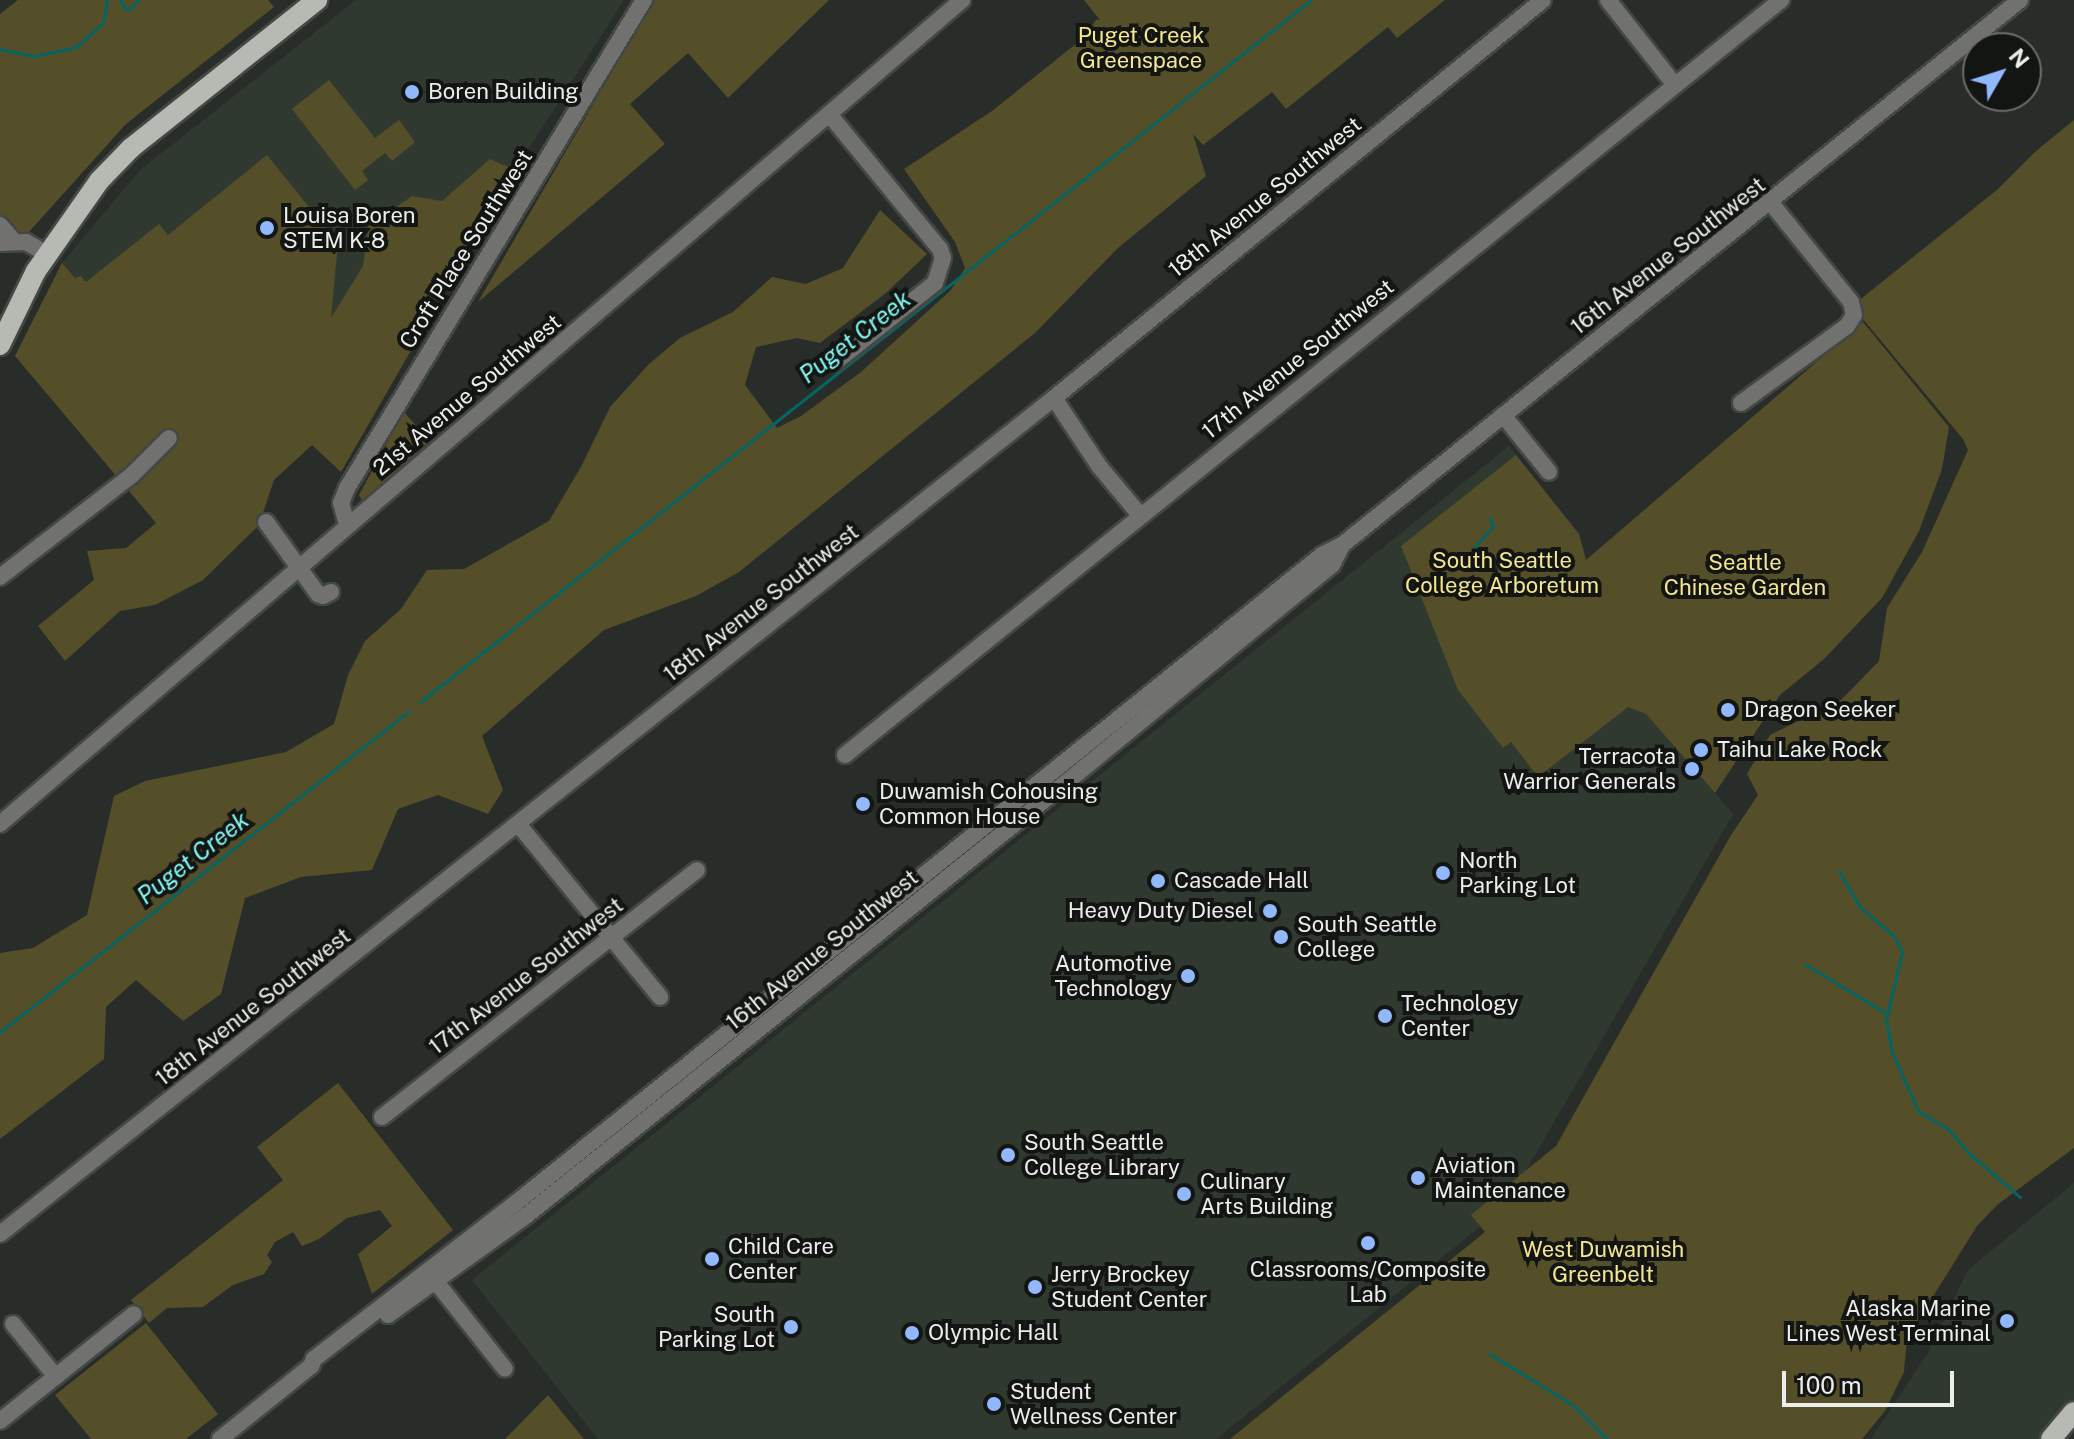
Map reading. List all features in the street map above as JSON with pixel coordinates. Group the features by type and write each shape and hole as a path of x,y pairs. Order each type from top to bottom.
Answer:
{"main road":[{"path":"0,345 47,254 99,181 131,148 317,0"},
{"path":"2051,1439 2074,1412"}],"street":[{"name":"Croft Place Southwest","path":"347,525 341,503 347,488 644,0"},
{"name":"21st Avenue Southwest","path":"0,824 962,0"},
{"name":"18th Avenue Southwest","path":"0,1234 1054,398 1543,0"},
{"path":"1608,0 1675,85"},
{"name":"17th Avenue Southwest","path":"845,755 1139,514 1781,0"},
{"name":"16th Avenue Southwest","path":"220,1439 311,1366 314,1359 431,1276 1310,565 1342,545 2020,0"},
{"path":"829,114 940,249 943,258 935,283 834,363"},
{"path":"1741,403 1847,326 1854,315 1851,302 1771,203"},
{"path":"0,225 7,242 36,246 47,254"},
{"path":"1054,398 1099,466 1139,514"},
{"path":"1503,415 1549,472"},
{"path":"0,577 132,475 169,438"},
{"path":"266,522 297,570 318,594 323,596 331,592"},
{"path":"518,824 660,997"},
{"name":"17th Avenue Southwest","path":"382,1117 697,870"},
{"path":"431,1276 505,1369"},
{"path":"0,1421 134,1314"},
{"path":"13,1324 56,1377"}],"shaded area":[{"name":"Louisa Boren STEM K-8","path":"356,0 624,0 515,170 188,439 15,356 62,263 140,170"},
{"name":"South Seattle College","path":"1509,446 1579,534 1628,707 1646,714 1733,814 1514,1191 1482,1225 1216,1439 598,1439 472,1280"},
{"path":"2074,1183 2074,1411 2051,1439 1871,1439 1929,1351 1968,1270"}],"green space":[{"path":"18,0 268,0 274,7 126,124 28,233 16,236 0,217 0,14"},
{"path":"654,0 829,0 728,98 688,53 630,104 665,144 478,302"},
{"name":"Puget Creek Greenspace","path":"1084,0 1445,0 1397,38 1388,27 1286,109 1272,92 1203,145 1193,134 1206,176 1118,248 1035,333 739,572 696,596 604,630 482,736 503,790 488,814 438,795 398,809 372,870 301,877 245,898 221,994 183,1021 136,980 106,1007 104,1059 0,1139 0,953 33,948 87,915 114,796 145,781 286,752 334,724 348,675 365,641 401,609 427,570 464,569 549,521 582,465 610,407 649,364 680,338 733,312 772,277 806,284 843,268 880,210 927,254 886,293 820,343 797,338 756,347 745,385 777,428 801,416 861,372 951,290 965,268 955,242 904,169 992,111 1082,39 1096,20 1100,20"},
{"path":"329,80 375,138 399,120 415,142 392,161 385,153 362,171 368,180 355,190 292,109"},
{"name":"West Duwamish Greenbelt","path":"2074,120 2074,1148 1997,1205 1977,1226 1907,1338 1904,1372 1885,1411 1862,1439 1230,1439 1485,1232 1471,1215 1556,1146 1731,835 1758,795 1747,774 1770,735 1841,700 1879,661 1887,608 1922,552 1968,450 1963,439 1852,306 1998,189 2036,151"},
{"path":"267,155 338,243 331,318 363,266 368,227 412,196 442,201 490,159 515,170 341,472 312,445 274,480 259,525 203,580 155,605 120,611 65,661 38,626 94,580 87,551 126,548 156,523 15,356 62,263 75,278 81,276 86,282 159,224 168,235"},
{"name":"Seattle Chinese Garden","path":"1863,322 1949,427 1942,469 1919,531 1882,598 1824,659 1780,695 1715,793 1646,714 1628,707 1538,777 1511,742 1503,748 1458,690 1401,546 1516,455 1579,534 1586,560"},
{"path":"404,412 430,441 362,501 359,495"},
{"path":"338,1083 453,1230 372,1294 358,1254 392,1226 380,1210 347,1218 319,1239 302,1246 293,1232 275,1242 267,1255 272,1262 264,1274 233,1285 203,1307 167,1308 149,1323 131,1300 283,1180 257,1147"},
{"path":"146,1323 218,1414 186,1439 91,1439 55,1395"},
{"path":"548,1395 584,1439 505,1439"}],"waterway":[{"path":"0,49 34,56 76,47 103,23 107,0"},
{"path":"120,0 125,9 130,9 138,0"},
{"name":"Puget Creek","path":"420,702 1311,0"},
{"path":"1475,546 1493,526 1490,519"},
{"name":"Puget Creek","path":"0,1032 408,712"},
{"path":"1839,871 1860,907 1894,936 1902,952 1886,1019 1892,1052 1918,1111 1948,1129 1970,1154 2020,1197"},
{"path":"1805,964 1886,1013"},
{"path":"1490,1354 1573,1405 1607,1439"}],"place":[{"name":"Boren Building","path":"412,92"},
{"name":"Louisa Boren STEM K-8","path":"267,228"},
{"name":"Dragon Seeker","path":"1728,710"},
{"name":"Taihu Lake Rock","path":"1701,750"},
{"name":"Terracota Warrior Generals","path":"1692,769"},
{"name":"Duwamish Cohousing Common House","path":"863,804"},
{"name":"North Parking Lot","path":"1443,873"},
{"name":"Cascade Hall","path":"1158,881"},
{"name":"Heavy Duty Diesel","path":"1270,911"},
{"name":"South Seattle College","path":"1281,937"},
{"name":"Automotive Technology","path":"1188,976"},
{"name":"Technology Center","path":"1385,1016"},
{"name":"South Seattle College Library","path":"1008,1155"},
{"name":"Aviation Maintenance","path":"1418,1178"},
{"name":"Culinary Arts Building","path":"1184,1194"},
{"name":"Classrooms/Composite Lab","path":"1368,1243"},
{"name":"Child Care Center","path":"712,1259"},
{"name":"Jerry Brockey Student Center","path":"1035,1287"},
{"name":"Alaska Marine Lines West Terminal","path":"2007,1321"},
{"name":"South Parking Lot","path":"791,1327"},
{"name":"Olympic Hall","path":"912,1333"},
{"name":"Student Wellness Center","path":"994,1404"}],"park label":[{"name":"South Seattle College Arboretum","path":"1502,572"}]}
